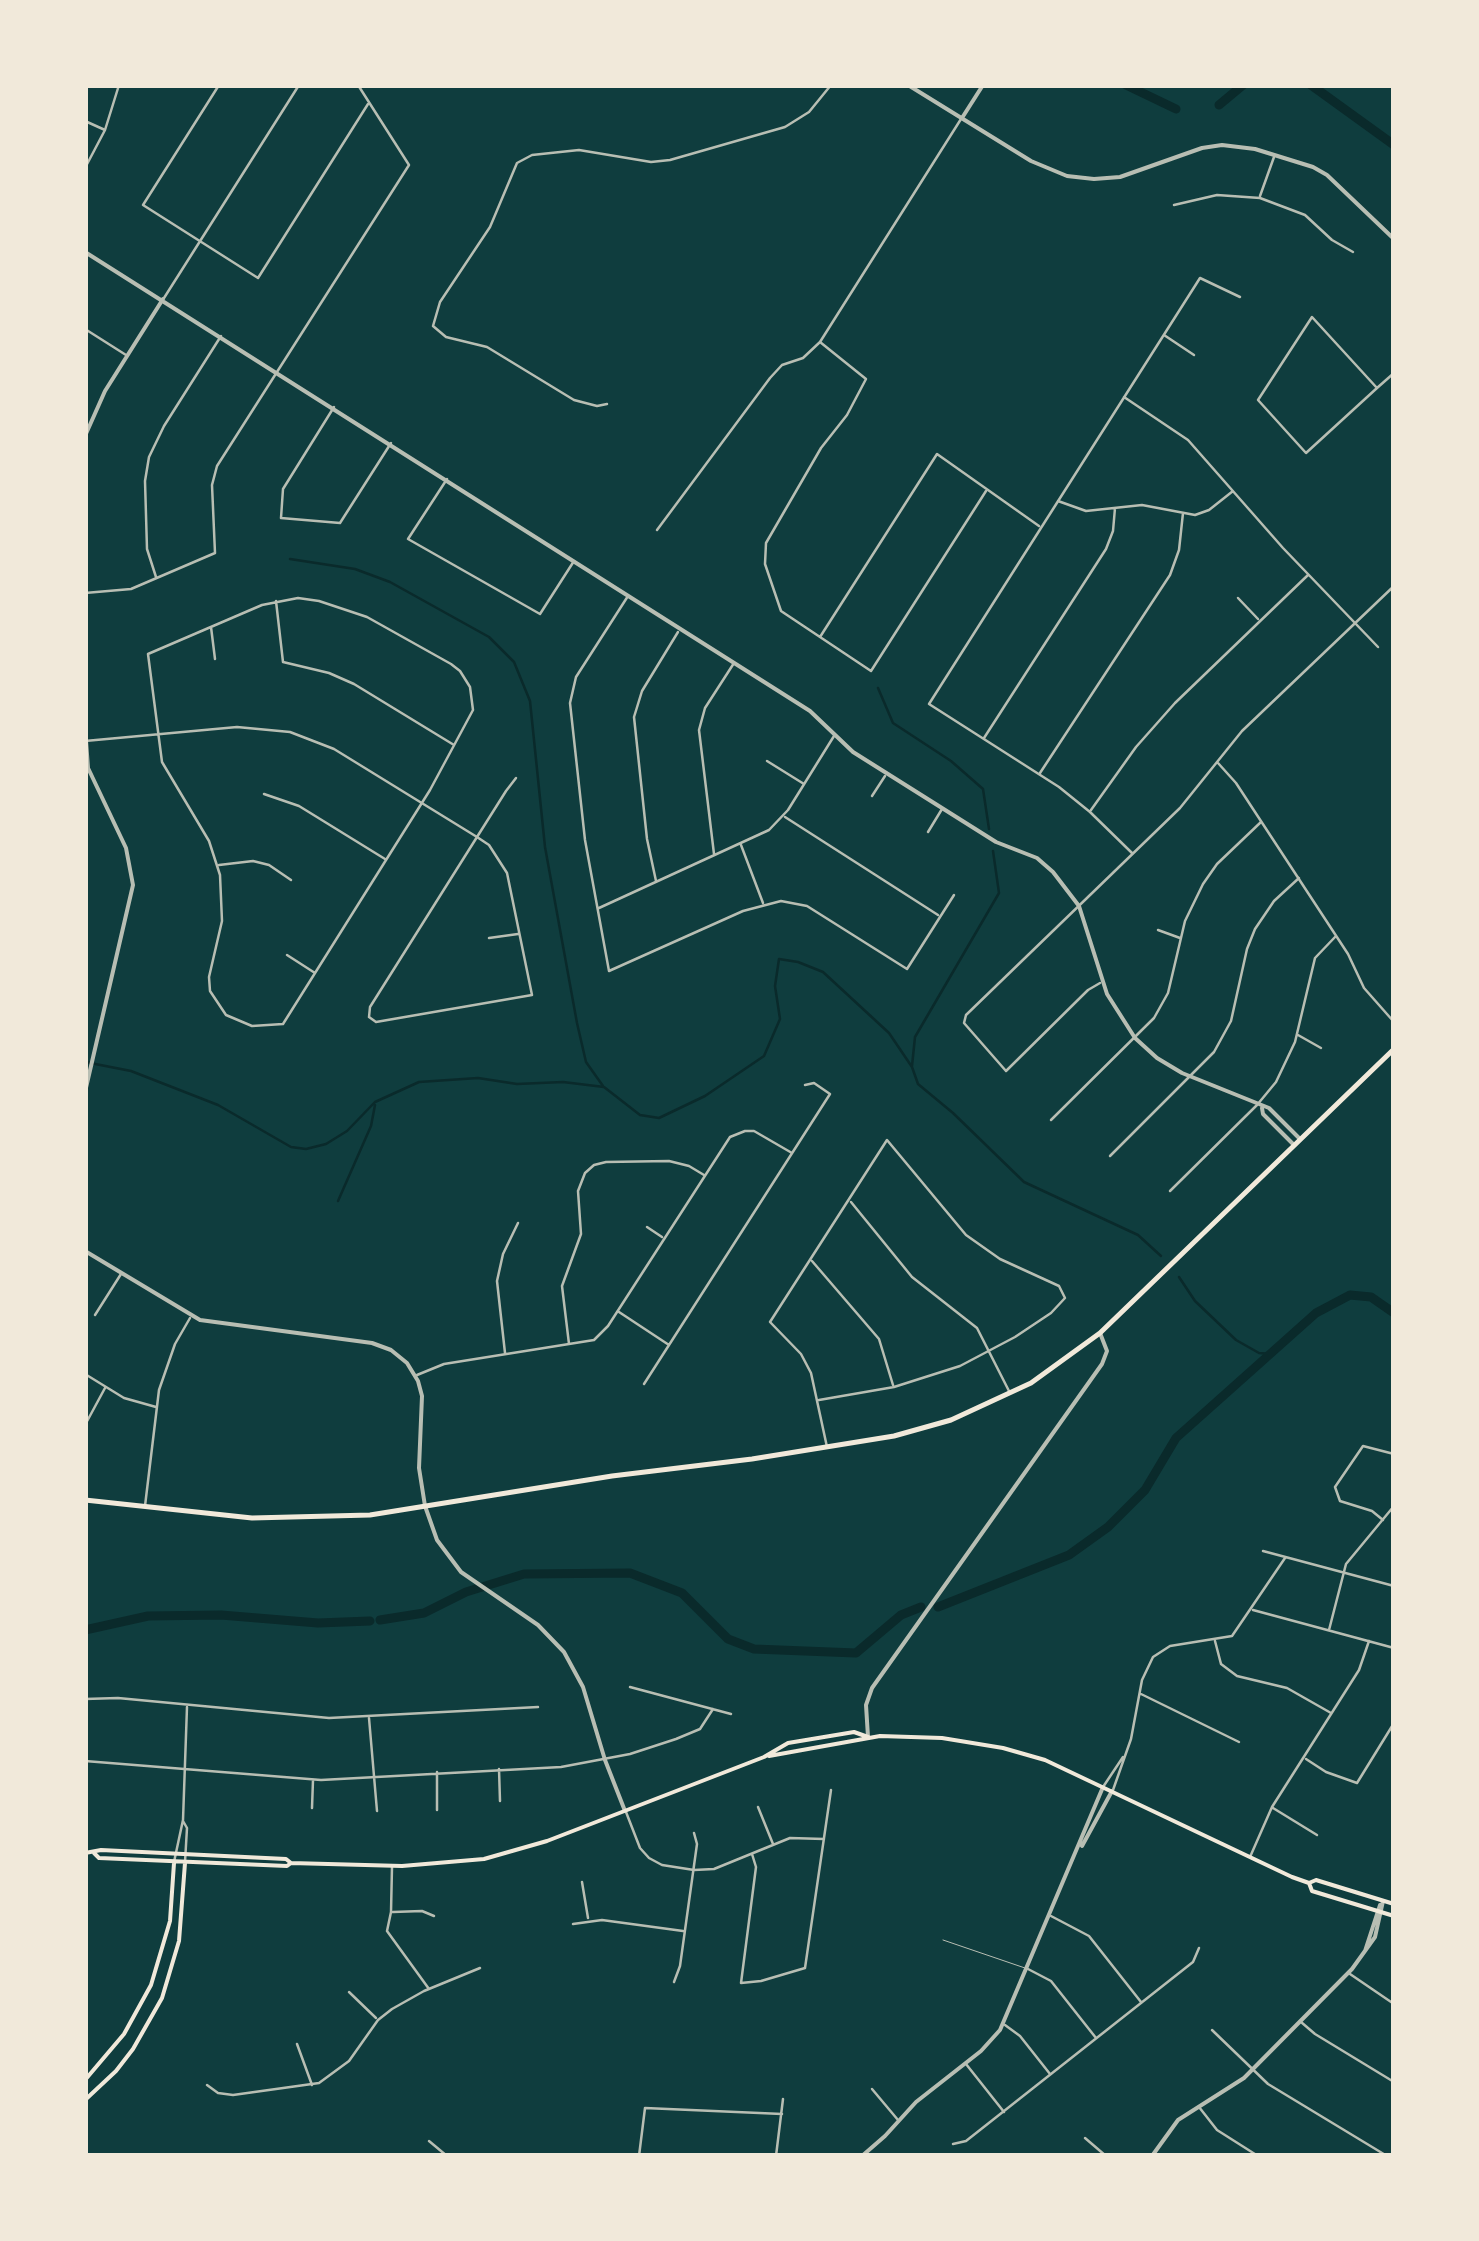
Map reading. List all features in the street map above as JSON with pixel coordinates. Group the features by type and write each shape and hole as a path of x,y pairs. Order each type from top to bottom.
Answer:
{"main road":[{"path":"85,1500 252,1518 370,1514 612,1476 752,1460 914,1431 962,1416 1010,1394 1064,1362 1100,1333 1394,1049"},
{"path":"94,1853 99,1858 287,1866 392,1866 505,1855 764,1757 788,1743 854,1732 868,1736 942,1738 1004,1748 1045,1760 1249,1859 1309,1883 1316,1880 1394,1904"},
{"path":"764,1757 857,1742 868,1736"},
{"path":"85,1853 101,1850 186,1854 286,1859 291,1863"},
{"path":"85,2080 118,2042 162,1958 170,1921 174,1862"},
{"path":"85,2100 116,2071 153,2017 175,1962 182,1923 185,1863"},
{"path":"1309,1883 1312,1890 1394,1916"},
{"path":"170,1921 182,1923"}],"street":[{"path":"85,168 120,85"},
{"path":"218,85 143,204 258,278 368,103"},
{"path":"85,436 95,409 127,356 299,85"},
{"path":"85,593 124,591 215,553 214,475 409,165 358,85"},
{"path":"608,404 597,406 574,400 488,347 446,337 433,326 440,302 490,227 517,163 532,155 579,150 651,162 670,160 786,127 809,112 831,85"},
{"path":"908,85 1042,167 1080,178 1107,179 1133,174 1193,151 1222,145 1274,155 1327,175 1394,239"},
{"path":"658,530 782,364 803,358 820,342 983,85"},
{"path":"85,121 104,130"},
{"path":"1260,198 1274,155"},
{"path":"1174,205 1216,195 1260,198 1305,215 1332,240 1353,252"},
{"path":"85,252 810,711 834,736 886,774 996,842 1037,858 1054,872 1079,906 1102,982 1135,1038 1157,1058 1192,1077 1269,1108 1300,1138"},
{"path":"1133,854 1090,812 1039,774 929,704 1200,278 1240,297"},
{"path":"1377,388 1312,317 1258,400 1306,453 1394,373"},
{"path":"85,328 127,356"},
{"path":"1163,334 1194,354"},
{"path":"157,578 148,549 145,481 150,457 164,426 221,336"},
{"path":"820,342 866,379 847,416 822,448 770,533 763,551 781,611 871,671 986,491"},
{"path":"1122,396 1181,434 1378,647"},
{"path":"334,407 283,489 281,518 340,523 391,443"},
{"path":"820,638 938,454 1040,526"},
{"path":"447,479 408,539 540,614 574,560"},
{"path":"1057,501 1086,512 1142,505 1203,514 1233,491"},
{"path":"984,739 1106,549 1115,508"},
{"path":"1039,774 1170,575 1179,550 1183,514"},
{"path":"1090,812 1136,748 1175,703 1308,574"},
{"path":"1102,982 1088,990 1006,1071 964,1023 966,1015 1197,789 1242,731 1394,586"},
{"path":"629,594 580,672 570,703 584,840 610,972 763,903 786,901 807,906 907,969 954,895"},
{"path":"308,598 400,632 460,670 472,691 473,710 422,804 283,1024 252,1026 234,1021 222,1012 212,996 209,977 223,904 218,866 204,830 166,771 156,735 148,654 210,627 276,600 308,598"},
{"path":"1238,598 1260,621"},
{"path":"276,600 283,662 354,684 455,745"},
{"path":"210,627 215,659"},
{"path":"656,882 647,839 634,717 642,691 681,628"},
{"path":"714,856 699,730 705,708 734,662"},
{"path":"85,727 92,781 126,848 132,875 131,904 85,1092"},
{"path":"85,741 236,727 290,732 334,749 477,837 493,850 505,866 532,995 376,1022 369,1017 370,1007 477,837 516,778"},
{"path":"597,908 769,830 784,816 834,736"},
{"path":"767,761 804,784"},
{"path":"1216,762 1236,783 1262,822 1336,936 1364,988 1394,1022"},
{"path":"872,796 886,774"},
{"path":"264,794 299,806 386,860"},
{"path":"928,832 942,809"},
{"path":"784,816 940,916"},
{"path":"1050,1120 1135,1038 1164,1001 1191,908 1208,876 1262,822"},
{"path":"740,844 763,903"},
{"path":"218,866 253,861 291,880"},
{"path":"1110,1156 1214,1052 1228,1030 1247,950 1261,918 1298,878"},
{"path":"1158,930 1181,939"},
{"path":"489,938 520,934"},
{"path":"1170,1191 1260,1106 1283,1069 1297,1034 1315,958 1336,936"},
{"path":"286,955 315,974"},
{"path":"1297,1034 1322,1048"},
{"path":"644,1384 830,1094 814,1083 806,1085"},
{"path":"1260,1106 1293,1144"},
{"path":"416,1376 437,1366 589,1342 600,1336 726,1141 745,1130 763,1134 792,1153"},
{"path":"819,1400 926,1379 990,1352 1064,1302 1059,1286 1000,1259 966,1235 887,1140 770,1322 801,1354 811,1373 827,1447"},
{"path":"569,1345 562,1286 579,1242 582,1224 578,1190 585,1174 606,1162 669,1161 704,1175"},
{"path":"849,1200 912,1277 977,1328 1010,1394"},
{"path":"506,1355 497,1281 503,1254 518,1223"},
{"path":"646,1227 664,1238"},
{"path":"85,1251 191,1317 379,1345 402,1358 416,1376 423,1405 418,1456 425,1506 445,1552 477,1585 538,1626 564,1652 574,1669 640,1848 648,1858 662,1865 714,1869 796,1837 824,1840"},
{"path":"811,1260 879,1339 894,1388"},
{"path":"95,1315 122,1273"},
{"path":"617,1312 670,1345"},
{"path":"145,1506 156,1407 166,1364 191,1317"},
{"path":"868,1736 869,1692 1102,1364 1107,1351 1100,1333"},
{"path":"85,1374 124,1398 156,1407"},
{"path":"85,1425 106,1387"},
{"path":"1383,1520 1372,1511 1340,1501 1335,1487 1363,1446 1394,1454"},
{"path":"1329,1630 1343,1573 1352,1556 1394,1506"},
{"path":"1263,1551 1394,1586"},
{"path":"1079,1850 1112,1791 1132,1739 1139,1694 1158,1651 1232,1636 1285,1558"},
{"path":"1251,1609 1394,1648"},
{"path":"1215,1641 1221,1664 1237,1676 1287,1688 1332,1714"},
{"path":"1249,1859 1272,1807 1359,1670 1368,1641"},
{"path":"630,1686 731,1714"},
{"path":"1139,1694 1239,1742"},
{"path":"85,1698 307,1717 538,1707"},
{"path":"174,1862 183,1820 187,1705"},
{"path":"85,1761 313,1780 560,1767 605,1760 700,1729 713,1709"},
{"path":"368,1715 377,1811"},
{"path":"1305,1758 1326,1772 1357,1783 1394,1723"},
{"path":"862,2156 916,2102 987,2046 1004,2024 1079,1850 1082,1832 1103,1787 1124,1756"},
{"path":"500,1769 500,1801"},
{"path":"437,1772 437,1810"},
{"path":"312,1808 313,1780"},
{"path":"752,1854 756,1867 741,1982 805,1968 831,1790"},
{"path":"758,1807 773,1845"},
{"path":"1272,1807 1317,1835"},
{"path":"183,1820 185,1863"},
{"path":"674,1982 694,1870 694,1833"},
{"path":"392,1866 391,1912 386,1931 429,1990"},
{"path":"582,1882 588,1919"},
{"path":"1152,2156 1178,2120 1251,2070 1348,1973 1376,1937 1382,1901"},
{"path":"391,1912 422,1911 434,1916"},
{"path":"1051,1916 1089,1936 1142,2002"},
{"path":"573,1924 588,1919 685,1932"},
{"path":"953,2144 966,2142 1193,1962 1199,1948"},
{"path":"207,2085 218,2093 233,2095 312,2085 328,2078 349,2060 378,2020 392,2009 480,1968"},
{"path":"1028,1969 1050,1981 1096,2038"},
{"path":"1348,1973 1394,2004"},
{"path":"348,1992 378,2020"},
{"path":"1300,2021 1394,2082"},
{"path":"1004,2024 1020,2036 1050,2074"},
{"path":"1212,2030 1251,2070 1387,2156"},
{"path":"297,2044 312,2085"},
{"path":"965,2063 1004,2112"},
{"path":"872,2089 899,2121"},
{"path":"776,2156 783,2099"},
{"path":"1198,2106 1217,2130 1258,2156"},
{"path":"638,2156 646,2108 782,2114"},
{"path":"1084,2138 1106,2156"},
{"path":"429,2140 448,2156"}],"lane":[{"path":"943,1940 1028,1969"}],"waterway":[{"path":"1126,85 1176,109"},
{"path":"1219,105 1243,85"},
{"path":"1311,85 1394,145"},
{"path":"290,559 355,569 390,582 489,637 514,662 530,701 545,847 577,1023 586,1062 603,1086"},
{"path":"878,688 893,723 951,761 983,789 989,829"},
{"path":"912,1066 915,1037 999,893 993,851"},
{"path":"85,1062 131,1071 218,1105 291,1147 306,1149 326,1144 347,1131 375,1102 419,1082 478,1078 517,1084 563,1082 604,1087 640,1115 659,1118 705,1096 764,1056 780,1019 775,986 779,959 798,962 823,972 889,1033 912,1067 918,1084 1024,1182 1138,1235 1161,1256"},
{"path":"338,1201 371,1126 375,1105"},
{"path":"1179,1277 1195,1301 1236,1340 1259,1353 1271,1354"},
{"path":"938,1607 1069,1555 1108,1527 1145,1490 1176,1438 1316,1313 1350,1295 1371,1297 1394,1313"},
{"path":"380,1620 424,1613 466,1592 524,1574 630,1573 682,1593 728,1639 754,1649 856,1653 901,1615 921,1607"},
{"path":"85,1630 148,1616 221,1615 318,1623 370,1621"}]}
